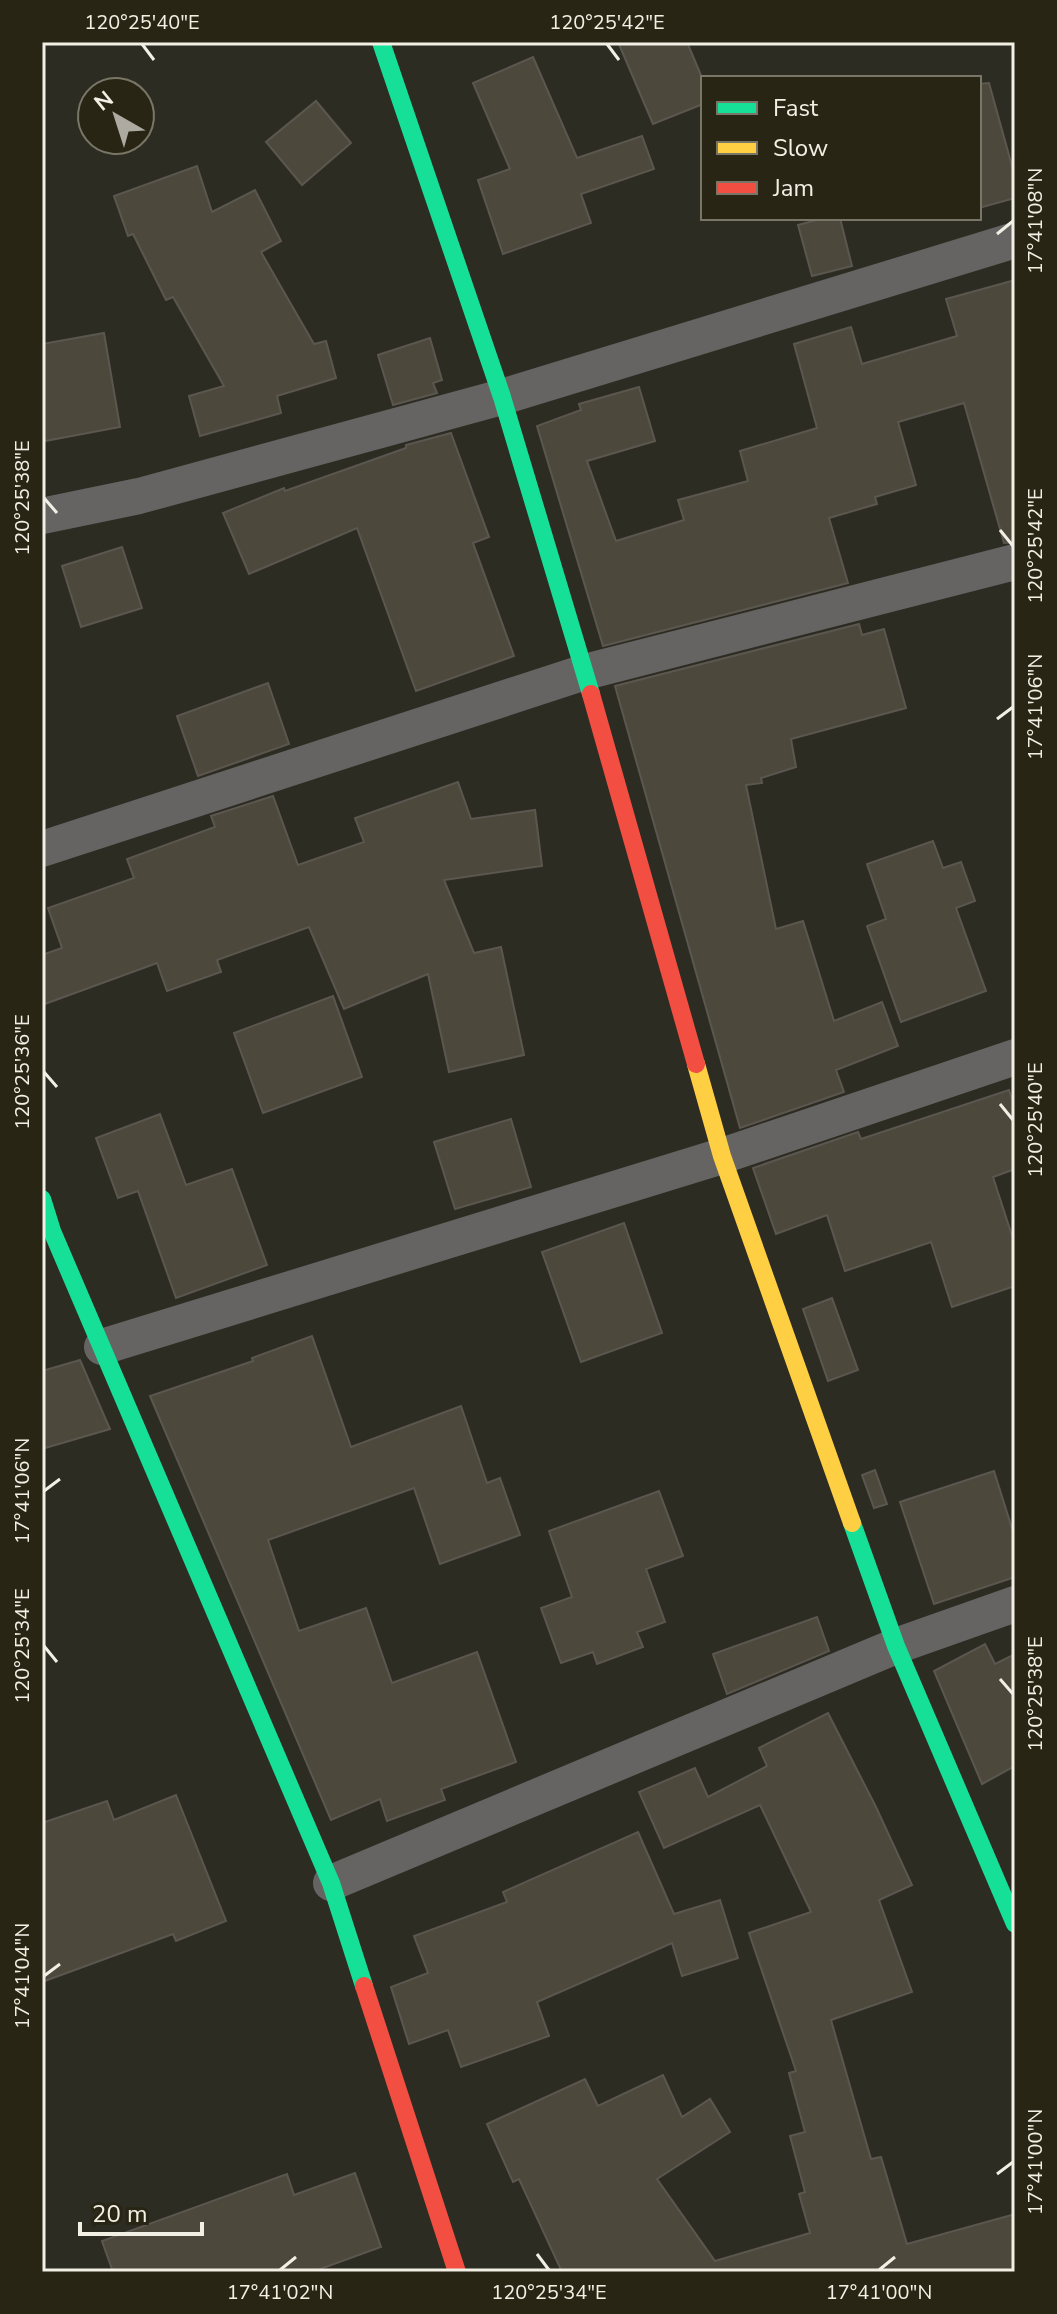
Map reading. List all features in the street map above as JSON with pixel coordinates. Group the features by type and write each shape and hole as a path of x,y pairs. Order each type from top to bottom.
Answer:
{"street":[{"path":"381,42 502,397 585,672 722,1156 896,1646 1015,1924"},
{"path":"42,516 139,496 502,397 1015,240"},
{"path":"42,849 585,672 1015,562"},
{"path":"102,1347 722,1156 1015,1057"},
{"path":"45,1221 331,1883 457,2272"},
{"path":"331,1883 896,1646 1015,1604"}],"building":[{"path":"618,42 687,42 701,76 701,105 653,124"},
{"path":"533,57 577,158 642,136 654,169 581,194 591,223 503,254 478,180 510,169 473,83"},
{"path":"989,83 1015,177 1015,198 981,207 981,84"},
{"path":"316,101 351,143 302,185 266,142"},
{"path":"197,166 212,212 255,190 281,241 261,252 314,344 326,341 336,378 277,396 281,413 200,436 189,396 224,386 173,297 166,300 133,234 128,236 114,196"},
{"path":"817,220 840,220 852,266 812,276 798,225"},
{"path":"1015,280 1015,542 1004,543 964,403 898,422 916,485 875,497 877,504 829,518 848,583 603,646 537,426 581,410 579,404 639,387 655,441 587,461 616,541 684,520 678,500 748,481 740,451 817,428 794,344 851,327 862,364 957,336 946,299"},
{"path":"104,333 120,427 45,441 42,344"},
{"path":"430,338 442,380 433,383 437,393 393,405 378,355"},
{"path":"451,433 489,537 473,543 514,656 416,691 357,528 249,574 223,513 284,488 285,491 406,448 406,445"},
{"path":"122,547 142,608 81,627 62,566"},
{"path":"859,624 862,635 884,629 906,708 791,739 796,767 761,778 762,783 746,785 776,929 803,921 834,1021 882,1002 898,1046 836,1070 844,1092 740,1128 615,686"},
{"path":"268,683 289,744 198,776 177,716"},
{"path":"458,782 471,819 535,810 542,866 444,880 474,953 501,947 524,1055 449,1072 428,974 344,1009 309,927 217,960 221,972 167,991 157,963 42,1005 42,955 62,948 48,908 134,878 127,859 215,827 211,816 273,796 298,865 364,842 355,818"},
{"path":"933,841 943,868 961,862 975,901 956,908 986,991 901,1022 867,926 886,919 867,864"},
{"path":"333,996 362,1077 263,1113 234,1033"},
{"path":"1009,1090 1015,1108 1015,1169 993,1177 1015,1245 1015,1286 952,1307 931,1242 845,1271 827,1215 776,1234 753,1168 858,1132 861,1139"},
{"path":"160,1114 186,1185 232,1169 267,1265 176,1298 138,1191 118,1198 96,1138"},
{"path":"511,1119 531,1187 455,1209 434,1142"},
{"path":"624,1223 662,1333 581,1362 542,1252"},
{"path":"832,1298 858,1370 828,1381 803,1309"},
{"path":"312,1336 351,1447 461,1406 487,1483 500,1478 520,1535 440,1564 414,1488 268,1540 299,1631 366,1608 392,1683 477,1652 516,1762 441,1789 445,1800 387,1821 380,1799 331,1820 150,1396 253,1361 252,1358"},
{"path":"80,1360 110,1429 42,1449 42,1371"},
{"path":"875,1470 887,1504 874,1508 862,1475"},
{"path":"994,1471 1015,1538 1015,1577 934,1604 900,1502"},
{"path":"659,1491 683,1556 646,1569 665,1622 637,1632 643,1647 597,1664 593,1652 561,1663 541,1608 572,1597 549,1531"},
{"path":"817,1617 829,1651 727,1694 713,1654"},
{"path":"985,1644 995,1664 1015,1654 1015,1766 982,1784 934,1671"},
{"path":"828,1713 912,1885 879,1900 912,1992 831,2020 871,2159 881,2157 907,2244 1015,2214 1015,2272 562,2272 519,2179 513,2182 487,2124 585,2079 598,2106 663,2075 682,2117 710,2099 730,2132 657,2179 715,2261 810,2233 799,2194 805,2192 790,2136 805,2132 789,2073 796,2071 749,1933 811,1912 760,1805 664,1848 639,1792 695,1768 708,1797 767,1766 759,1748"},
{"path":"176,1795 226,1921 176,1941 173,1934 42,1982 42,1823 107,1801 114,1820"},
{"path":"638,1832 674,1914 720,1900 738,1958 682,1976 672,1943 537,2002 549,2036 461,2067 448,2030 409,2044 391,1987 428,1973 414,1936 507,1902 503,1892"},
{"path":"355,2173 381,2247 312,2272 113,2272 102,2241 287,2174 294,2195"}],"traffic: fast":[{"path":"381,42 502,397 591,694"},
{"path":"42,1199 52,1231 331,1883 364,1986"},
{"path":"852,1523 896,1646 1015,1924"}],"traffic: slow":[{"path":"696,1064 722,1156 852,1523"}],"traffic: jam":[{"path":"591,694 696,1064"},
{"path":"364,1986 457,2272"}]}
